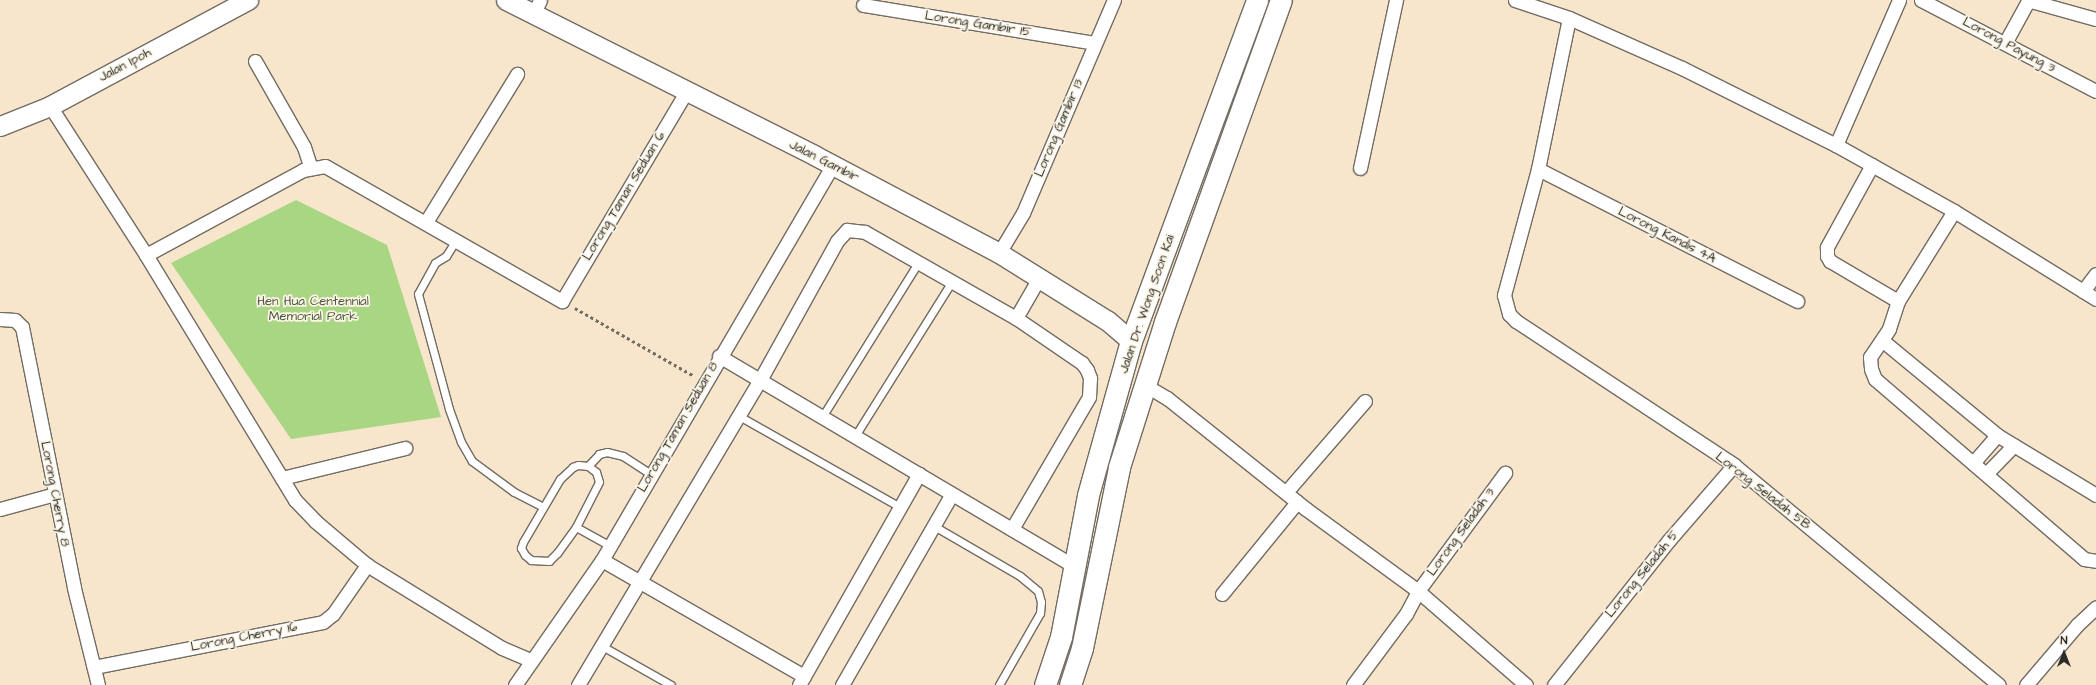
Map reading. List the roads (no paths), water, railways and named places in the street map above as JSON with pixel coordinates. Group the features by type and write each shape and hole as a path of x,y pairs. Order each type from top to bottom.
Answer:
{"main road":[{"name":"Jalan Dr. Wong Soon Kai","path":"1045,685 1061,638 1088,495 1131,341 1257,0"},
{"name":"Jalan Dr. Wong Soon Kai","path":"1070,685 1082,648 1119,467 1165,322 1281,0"}],"street":[{"name":"Jalan Ipoh","path":"0,126 50,106 248,0"},
{"name":"Jalan Gambir","path":"506,0 537,6 686,92 833,165 1004,246 1039,278 1108,321 1131,341"},
{"name":"Lorong Gambir 13","path":"1004,246 1023,213 1094,43 1114,0"},
{"path":"1360,168 1396,0"},
{"path":"1515,0 1568,18 1682,68 1836,145 1954,211 2096,299"},
{"path":"1836,145 1899,0"},
{"name":"Lorong Payung 3","path":"1921,0 2096,92"},
{"path":"2005,43 2027,3 2031,1 2096,19"},
{"name":"Lorong Gambir 15","path":"862,5 1094,43"},
{"path":"1538,169 1568,18"},
{"path":"255,61 304,146 311,168"},
{"path":"426,222 517,74"},
{"name":"Lorong Taman Seduan 6","path":"456,240 562,300 686,92"},
{"path":"50,106 146,255 295,500 315,521 367,565 502,648 530,660"},
{"name":"Lorong Taman Seduan 8","path":"515,685 530,660 602,560 719,356 833,165"},
{"path":"1872,165 1827,247 1827,256 1830,261 1898,300"},
{"path":"146,255 311,168 325,166 333,169 456,240"},
{"name":"Lorong Seladah 5B","path":"1538,169 1504,295 1509,314 1516,321 1734,465 1999,685"},
{"name":"Lorong Kandis 4A","path":"1538,169 1797,300"},
{"path":"1954,211 1898,300 1883,341 1870,357 1871,369 1876,380 2084,559 2096,562"},
{"path":"578,685 739,416 843,232 852,229 865,232 951,283 1016,318 1082,363 1090,378 1091,388 1089,397 1012,529"},
{"path":"2084,291 2096,274"},
{"path":"1016,318 1039,278"},
{"name":"Lorong Cherry 8","path":"0,319 14,320 22,327 55,494 98,685"},
{"path":"1883,341 1997,435 2096,495"},
{"path":"719,356 1074,566"},
{"path":"1145,385 1287,491 1297,502 1418,591 1526,685"},
{"path":"1287,491 1365,401"},
{"path":"1973,463 1997,435"},
{"path":"1986,474 2014,445"},
{"path":"282,478 405,448"},
{"name":"Lorong Seladah 5","path":"1554,685 1669,540 1734,465"},
{"name":"Lorong Seladah 3","path":"1353,685 1406,614 1418,591 1505,473"},
{"path":"602,560 801,680 919,474"},
{"path":"0,509 55,494"},
{"path":"842,685 952,494"},
{"path":"1222,594 1297,502"},
{"name":"Lorong Cherry 16","path":"94,667 323,622 333,614 367,565"},
{"path":"2026,685 2076,625 2096,607"}],"lane":[{"path":"456,240 446,256 435,263 418,294 449,409 461,442 472,461 514,492 542,506"},
{"path":"822,417 918,263"},
{"path":"855,436 951,283"},
{"path":"739,416 900,507"},
{"path":"588,466 599,454 607,452 623,456 651,474"},
{"path":"578,465 588,466 596,472 599,482 576,526 549,561 531,560 525,556 521,548 542,506 566,472 578,465"},
{"path":"576,526 610,546"},
{"path":"934,526 1020,576 1038,591 1041,602 1040,613 999,685"},
{"path":"602,646 671,685"}],"park label":[{"name":"Hen Hua Centennial Memorial Park","path":"313,310"}]}
